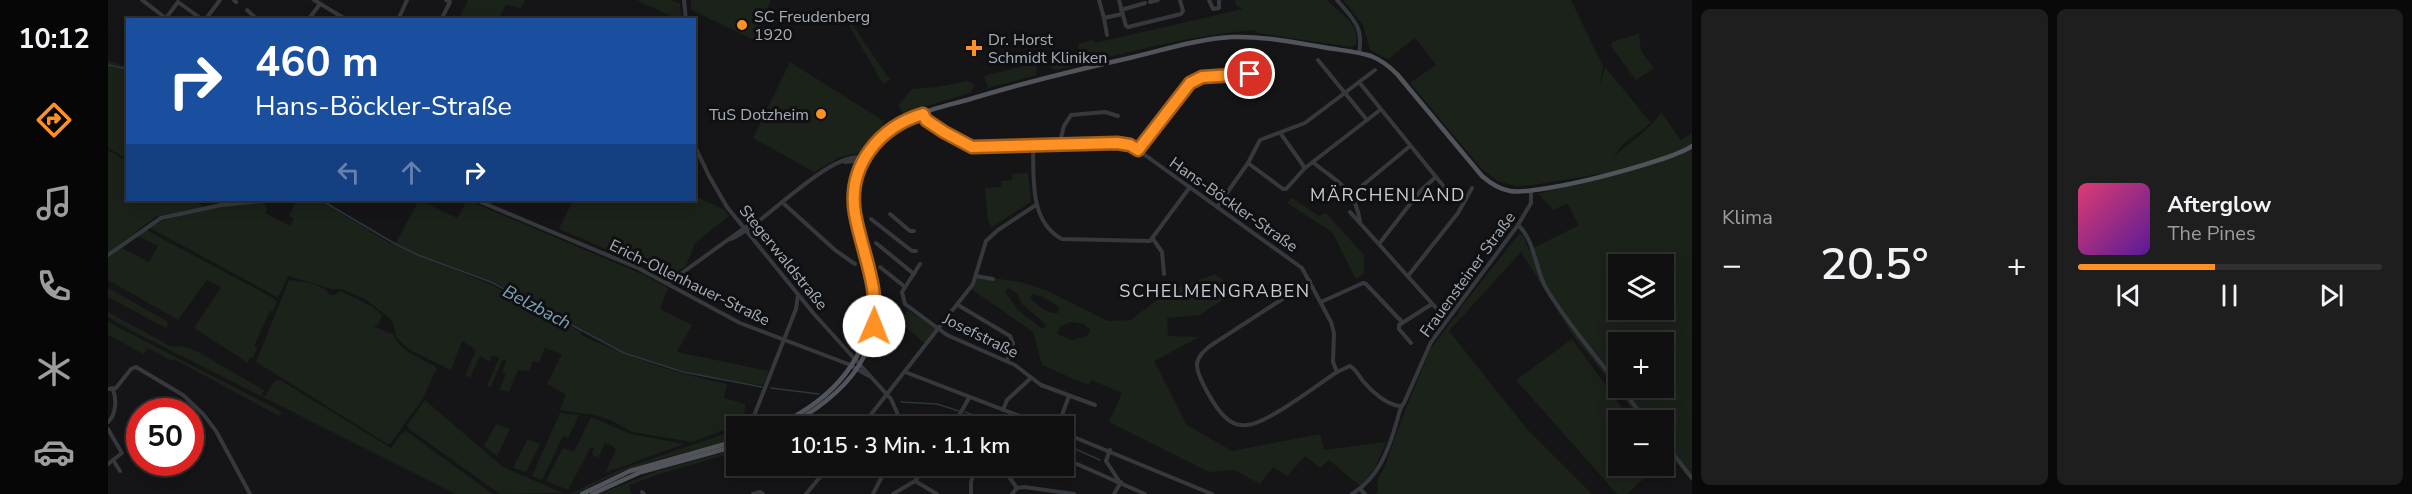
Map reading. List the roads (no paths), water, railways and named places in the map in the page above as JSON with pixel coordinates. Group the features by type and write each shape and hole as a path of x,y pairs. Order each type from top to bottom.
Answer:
{"main road":[{"path":"803,416 830,398 859,367 874,326 874,289 855,212 855,183 862,161 875,142 891,128 925,113 1073,71 1220,38 1259,38 1377,59 1393,70 1487,181 1510,191 1531,191 1658,162 1692,146"},
{"path":"794,416 813,405 847,372 856,359 867,335 874,289"},
{"path":"582,494 613,478 640,468 726,444"},
{"path":"592,494 641,472 726,449"}],"street":[{"path":"142,0 166,18 179,1 201,18"},
{"path":"206,18 220,0"},
{"path":"314,0 344,18"},
{"path":"400,18 407,0"},
{"path":"442,18 450,2 446,0"},
{"path":"684,0 686,18"},
{"path":"1099,0 1107,35"},
{"path":"1119,0 1127,27 1181,14 1183,11 1180,0"},
{"path":"1104,18 1158,0"},
{"path":"1209,0 1213,9 1219,8 1219,0"},
{"path":"1337,0 1359,28 1361,38 1359,54"},
{"path":"310,18 320,4"},
{"path":"247,10 256,18"},
{"path":"1318,60 1368,120"},
{"path":"1217,207 1248,163 1260,140 1281,134 1305,123 1375,70"},
{"path":"1138,150 1190,83 1202,77 1250,74"},
{"path":"1359,82 1449,193 1464,203"},
{"path":"1248,163 1284,189 1305,168 1380,110"},
{"path":"1059,145 1064,126 1071,115 1105,111 1118,116"},
{"name":"Hans-Böckler-Straße","path":"925,113 934,125 959,142 972,147 1117,143 1130,145 1138,150 1296,263 1310,281 1333,328 1332,362 1337,372"},
{"path":"1281,134 1305,168"},
{"path":"1032,146 1036,205 1048,227 1062,239 1146,242 1153,239 1190,187"},
{"path":"1351,195 1410,146"},
{"name":"Stegerwaldstraße","path":"696,148 719,195 744,229 808,307 856,359 859,367 888,395 899,416"},
{"path":"667,283 822,172 854,157 862,161"},
{"path":"1314,163 1337,180 1351,195 1358,206 1360,221"},
{"path":"1379,244 1421,189 1436,177"},
{"path":"1408,276 1458,213 1472,188"},
{"name":"Frauensteiner Straße","path":"1352,494 1368,483 1380,466 1392,436 1400,406 1404,403 1431,342 1518,225 1531,203 1531,191"},
{"path":"108,255 158,219 221,205 261,201"},
{"name":"Erich-Ollenhauer-Straße","path":"478,201 638,268 730,319 851,366 859,367"},
{"path":"782,202 835,250 855,264"},
{"path":"870,416 973,284 984,246 990,237 1036,205"},
{"path":"1350,212 1446,319"},
{"path":"890,214 910,231 914,231"},
{"path":"871,219 912,251 916,251"},
{"path":"1518,225 1527,238 1551,296 1608,371"},
{"path":"1153,239 1162,252 1164,274"},
{"path":"876,243 914,274"},
{"path":"905,287 920,264"},
{"name":"Josefstraße","path":"880,267 905,287 902,296 905,304 939,330 1020,368 1041,385 1095,405"},
{"path":"672,286 683,272"},
{"path":"976,276 993,279"},
{"path":"1310,281 1207,348 1199,358 1198,373 1224,416 1234,423 1247,426 1270,416 1347,366 1352,367 1370,389 1392,405 1400,406"},
{"path":"1321,302 1363,283 1402,322"},
{"path":"754,416 796,309 798,294"},
{"path":"958,304 1010,336 1013,343 1007,361"},
{"path":"1412,343 1399,329 1399,325 1432,304"},
{"path":"796,309 802,306 808,307"},
{"name":"Erich-Ollenhauer-Straße","path":"788,330 795,344"},
{"path":"842,362 847,372"},
{"path":"108,422 115,414 112,391 118,387 131,369 136,367 188,399 212,426 249,494"},
{"path":"905,372 1017,416"},
{"path":"1003,410 1006,400 1031,378"},
{"path":"1062,416 1069,396"},
{"path":"959,416 969,398"},
{"path":"1629,398 1638,410"},
{"path":"108,429 122,453 108,464"},
{"path":"1074,437 1212,494"},
{"path":"1110,450 1106,461 1120,482"},
{"path":"1674,455 1692,478"},
{"path":"113,460 120,471"},
{"path":"1074,464 1144,494"},
{"path":"806,494 821,476"},
{"path":"873,494 882,476"},
{"path":"892,494 915,481 919,476"},
{"path":"971,494 972,476"},
{"path":"1008,476 1017,488"},
{"path":"915,481 937,494"},
{"path":"1114,494 1120,482"},
{"path":"1012,494 1017,488 1024,487 1074,494"},
{"path":"1360,489 1365,494"},
{"path":"753,494 763,493"}],"waterway":[{"path":"108,65 126,69"},
{"name":"Belzbach","path":"323,201 397,245 491,282 624,353 683,372 762,387"},
{"name":"Belzbach","path":"771,388 819,394"},
{"name":"Belzbach","path":"901,402 937,404 959,411"},
{"name":"Belzbach","path":"965,412 976,416"},
{"name":"Belzbach","path":"1074,448 1100,460"}],"place":[{"name":"SC Freudenberg 1920","path":"742,25"},
{"name":"Dr. Horst Schmidt Kliniken","path":"974,48"},
{"name":"TuS Dotzheim","path":"821,114"}],"district":[{"name":"MÄRCHENLAND","path":"1388,195"},
{"name":"SCHELMENGRABEN","path":"1215,291"}]}
